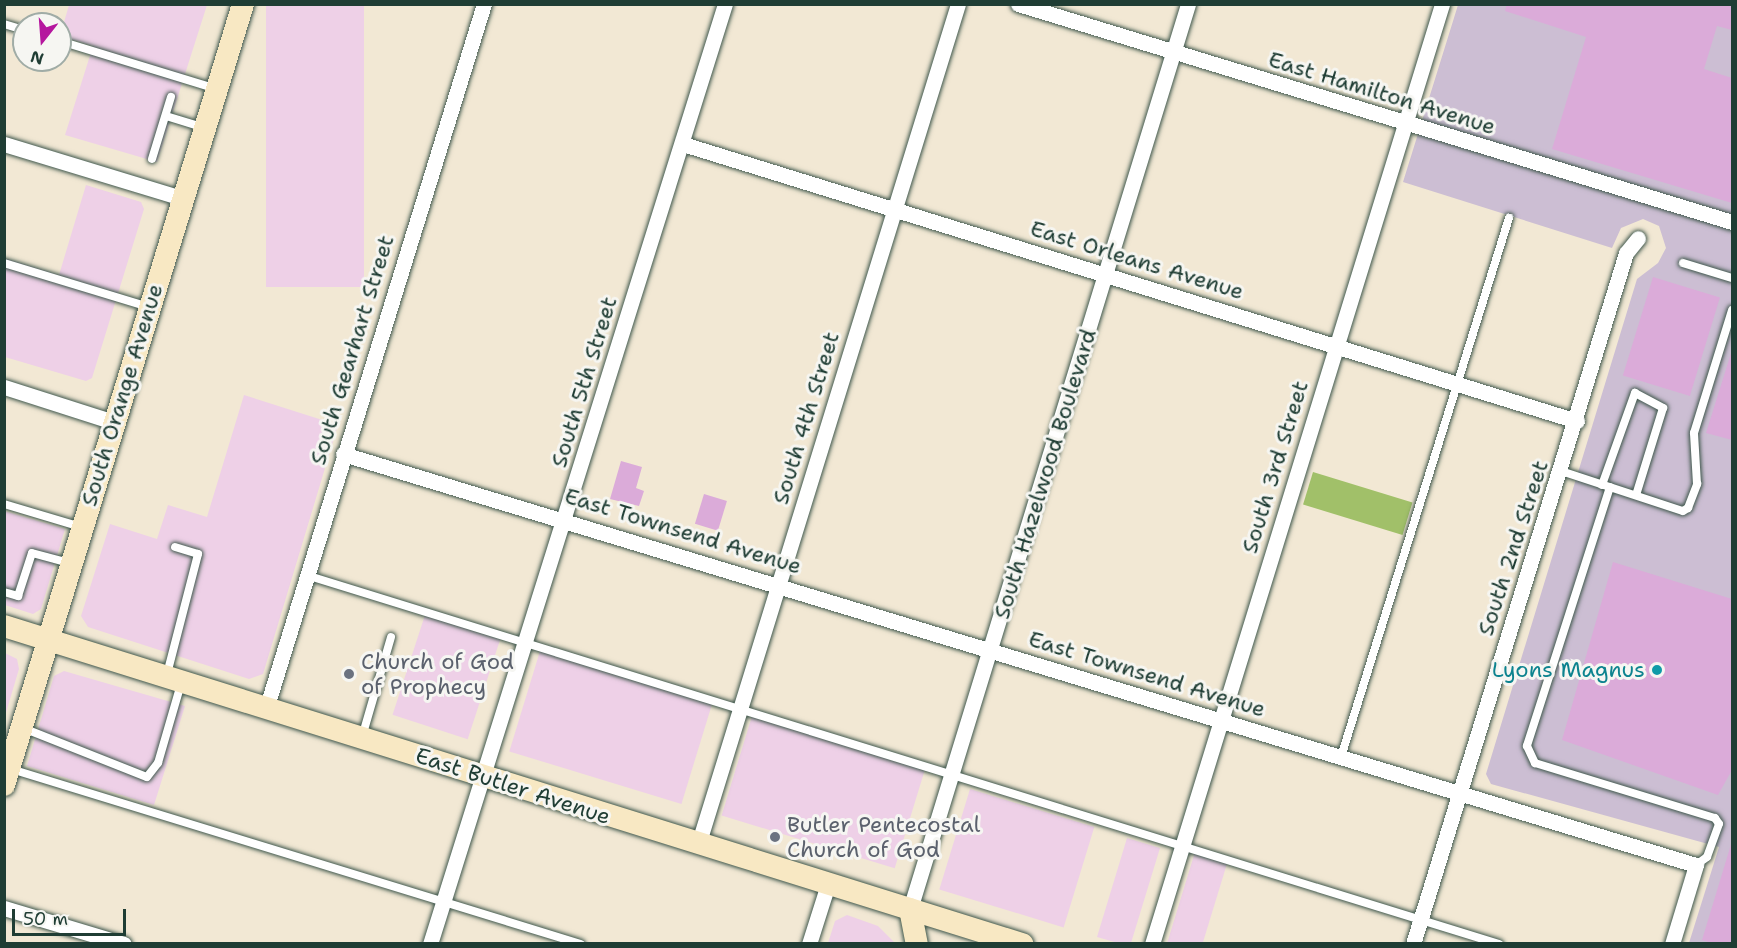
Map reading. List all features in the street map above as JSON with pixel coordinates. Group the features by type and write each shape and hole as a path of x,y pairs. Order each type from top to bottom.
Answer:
{"street":[{"name":"South Orange Avenue","path":"7,777 203,128 243,4"},
{"name":"South Gearhart Street","path":"266,709 484,4"},
{"name":"South 5th Street","path":"430,944 527,644 683,144 724,4"},
{"name":"South 4th Street","path":"698,845 958,4"},
{"name":"East Hamilton Avenue","path":"1018,4 1732,222"},
{"name":"South Hazelwood Boulevard","path":"917,944 910,909 1188,4"},
{"name":"South 3rd Street","path":"1152,944 1442,4"},
{"path":"4,144 182,198"},
{"name":"East Orleans Avenue","path":"683,144 1577,421"},
{"name":"South 2nd Street","path":"1413,944 1577,421 1626,253 1638,238"},
{"path":"4,387 114,422"},
{"name":"East Townsend Avenue","path":"343,454 778,583 1696,865"},
{"name":"East Butler Avenue","path":"4,626 698,845 910,909 963,935 1022,944"},
{"path":"1672,944 1696,865"},
{"path":"809,944 828,884"},
{"path":"4,908 124,944"}],"lane":[{"path":"72,45 216,89"},
{"path":"152,159 171,97"},
{"path":"166,117 203,128"},
{"path":"1341,757 1509,218"},
{"path":"4,263 149,307"},
{"path":"1683,263 1732,278"},
{"path":"1561,471 1636,495 1688,508 1697,484 1694,433 1732,310"},
{"path":"1636,495 1663,408 1635,393 1527,746 1535,763 1715,818 1719,824 1707,857 1696,865"},
{"path":"4,504 82,528"},
{"path":"22,728 147,777 158,764 198,554 175,547"},
{"path":"4,592 18,596 32,553 71,564"},
{"path":"306,575 1499,944"},
{"path":"361,738 391,637"},
{"path":"7,777 581,944"}],"shaded area":[{"path":"69,5 207,5 157,162 65,135 93,46 72,40 72,12 67,12"},
{"path":"266,5 364,5 364,287 266,287"},
{"path":"1458,5 1732,5 1732,943 1689,943 1719,847 1491,784 1486,774 1637,279 1658,263 1666,248 1659,226 1643,219 1621,228 1612,248 1403,182"},
{"path":"86,185 141,202 144,209 92,378 86,381 5,357 4,258 59,275"},
{"path":"244,395 338,425 263,674 249,679 88,627 81,616 110,524 157,539 168,505 207,517"},
{"path":"4,511 65,529 41,609 33,614 5,605"},
{"path":"425,615 500,639 468,739 393,715"},
{"path":"540,651 712,704 681,804 509,751"},
{"path":"5,653 17,659 19,669 5,716"},
{"path":"64,671 185,706 154,805 27,766 54,676"},
{"path":"752,716 925,769 895,868 722,815"},
{"path":"970,789 1094,827 1064,927 939,889"},
{"path":"1127,838 1160,848 1131,943 1118,943 1097,937"},
{"path":"1195,852 1228,862 1202,944 1167,944"},
{"path":"847,915 878,926 895,943 828,943 835,921"}],"green space":[{"path":"1313,472 1412,502 1403,535 1303,505"}],"building":[{"path":"1507,4 1732,4 1732,30 1717,26 1704,69 1732,78 1732,203 1552,149 1586,37 1505,11"},
{"path":"1653,277 1720,297 1690,396 1623,375"},
{"path":"1732,350 1732,440 1706,433"},
{"path":"621,461 642,467 636,488 644,491 639,506 610,499"},
{"path":"704,494 727,501 718,531 695,524"},
{"name":"Lyons Magnus","path":"1613,562 1732,599 1732,770 1718,795 1562,740"},
{"path":"1732,841 1732,944 1714,944 1702,940"}],"place":[{"name":"Lyons Magnus","path":"1657,670"},
{"name":"Church of God of Prophecy","path":"349,674"},
{"name":"Butler Pentecostal Church of God","path":"775,837"}]}
